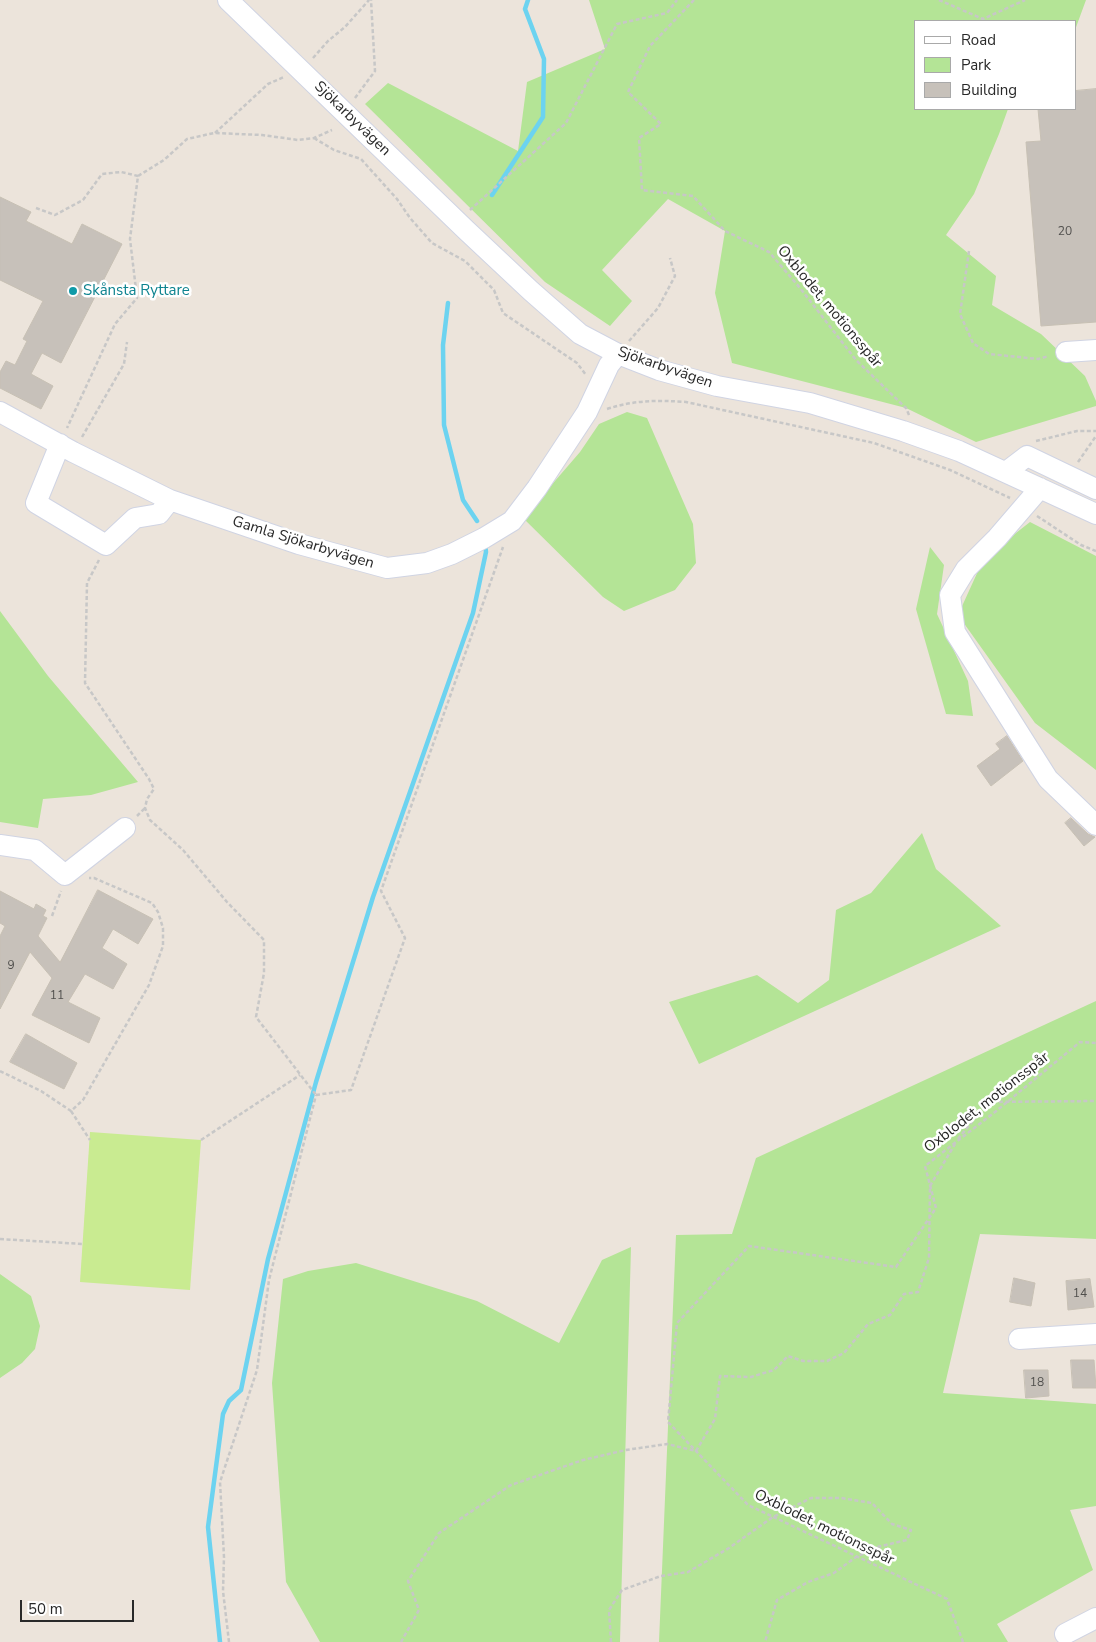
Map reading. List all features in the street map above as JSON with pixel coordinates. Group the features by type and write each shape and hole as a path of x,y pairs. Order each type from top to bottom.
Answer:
{"street":[{"name":"Sjökarbyvägen","path":"228,0 466,230 580,334 618,354 659,370 717,386 810,404 903,431 959,451 1096,514"},
{"path":"1066,352 1096,350"},
{"name":"Gamla Sjökarbyvägen","path":"0,412 66,448 170,500 299,544 387,568 428,563 452,554 512,521 537,488 587,412 609,365 618,354"},
{"path":"66,448 36,503 106,545 135,518 159,514 170,500"},
{"path":"1006,472 1027,456 1096,489"},
{"path":"1040,488 998,538 966,569 950,595 954,632 1048,779 1096,826"},
{"path":"0,845 35,850 65,873 125,828"},
{"path":"1019,1339 1096,1334"},
{"path":"1064,1634 1096,1618"}],"path":[{"path":"214,133 268,84 302,70 328,41 345,27 370,0"},
{"path":"351,103 375,71 370,0"},
{"path":"465,261 466,230 470,208 566,123 616,24 667,13 677,0"},
{"name":"Oxblodet, motionsspår","path":"694,0 650,46 628,92 662,124 639,138 642,190 692,196 725,231 769,252 800,288 856,360 906,408 912,421"},
{"path":"940,0 983,20 1025,0"},
{"path":"36,208 55,215 83,200 102,174 121,172 138,176 164,160 187,139 214,133 262,135 298,140 314,138 332,130"},
{"path":"314,138 334,150 360,159 397,199 410,218 432,243 465,261 494,290 503,312 577,363 589,380 598,388"},
{"path":"66,448 115,324 137,298 130,239 138,176"},
{"path":"969,251 960,314 973,343 989,354 1038,359 1066,352"},
{"path":"618,354 658,308 675,276 670,258"},
{"path":"66,448 124,364 127,342"},
{"path":"587,412 596,413 625,403 654,400 686,402 874,443 950,470"},
{"path":"1069,475 1096,436"},
{"path":"316,1094 350,1090 405,938 381,891 512,521"},
{"path":"106,545 87,583 85,684 149,779 154,790 147,799 145,808 150,820 183,850 227,902 264,940 264,973 256,1017 316,1094"},
{"path":"52,916 65,873 94,878 152,903 158,912 164,928 163,946 148,985 83,1100 71,1111"},
{"name":"Oxblodet, motionsspår","path":"963,1642 947,1599 748,1506 668,1422 677,1323 749,1246 896,1267 936,1208 925,1166 1080,1042 1096,1043"},
{"path":"0,1071 41,1091 71,1111 90,1140"},
{"path":"201,1140 300,1075"},
{"path":"229,1642 223,1591 224,1557 220,1482 257,1370 269,1280 316,1094"},
{"path":"401,1642 419,1610 408,1581 439,1532 511,1484 583,1460 626,1450 667,1444 696,1451 715,1419 720,1376 751,1378 774,1370 788,1356 803,1361 826,1361 844,1353 868,1324 890,1316 904,1294 918,1292 929,1258 930,1186 956,1142 988,1102 1096,1101"},
{"path":"0,1239 82,1244"},
{"path":"611,1642 609,1610 622,1590 661,1576 688,1572 729,1548 773,1517 812,1498 841,1498 872,1503 892,1524 911,1530 907,1540 877,1547 856,1556 834,1573 808,1582 778,1600 765,1642"}],"green space":[{"path":"589,0 1086,0 1076,27 1076,20 914,20 914,110 1008,110 974,194 946,235 996,276 992,305 1041,334 1085,376 1096,401 1096,406 976,442 906,408 732,363 715,293 725,231 668,199 602,270 632,301 610,326 545,282 365,104 388,83 518,151 527,82 605,49"},
{"path":"627,412 647,418 693,524 696,563 675,590 624,611 603,597 523,518 580,452 599,424"},
{"path":"1030,522 1096,556 1096,770 1035,723 958,615 984,558"},
{"path":"930,547 944,565 937,614 968,681 973,716 946,714 916,609"},
{"path":"0,611 48,676 138,782 91,795 43,799 38,828 0,822"},
{"path":"922,833 936,869 1001,926 699,1064 669,1002 757,975 798,1003 829,980 836,910 871,893"},
{"path":"1096,1001 1096,1239 980,1234 943,1393 1096,1404 1096,1506 1070,1510 1093,1570 997,1624 1008,1642 659,1642 676,1235 732,1234 756,1158"},
{"path":"90,1132 201,1140 190,1290 80,1282"},
{"path":"631,1247 620,1642 320,1642 286,1582 272,1383 283,1279 308,1271 356,1263 477,1301 559,1343 602,1260"},
{"path":"0,1274 31,1296 40,1326 35,1349 22,1363 0,1378"}],"building":[{"path":"1096,89 1096,322 1041,326 1026,142 1041,141 1038,110 1076,110 1076,91"},
{"name":"Skånsta Ryttare","path":"0,197 31,212 26,221 72,244 82,224 122,244 61,363 42,353 31,374 53,386 41,409 0,388 0,372 6,361 15,365 27,341 23,339 43,301 0,280"},
{"path":"1007,736 1023,761 991,786 977,766 1000,749 996,744"},
{"path":"1071,818 1088,834 1095,837 1084,846 1065,823"},
{"path":"98,890 153,919 138,944 113,929 102,948 127,964 113,989 85,974 68,1002 100,1018 89,1043 32,1015 52,978 30,952 0,1009 0,936 5,926 0,923 0,891 34,909 36,904 46,910 43,916 47,918 38,936 60,962"},
{"path":"26,1034 77,1063 64,1089 10,1062"},
{"path":"1014,1278 1035,1283 1031,1306 1010,1302"},
{"path":"1090,1279 1094,1307 1068,1310 1066,1281"},
{"path":"1071,1360 1094,1360 1096,1388 1073,1388"},
{"path":"1024,1370 1048,1370 1049,1396 1026,1398"}],"waterway":[{"path":"492,195 543,117 544,59 525,9 528,0"},
{"path":"448,303 443,345 444,425 463,500 477,521"},
{"path":"220,1642 208,1527 223,1414 229,1401 241,1390 268,1259 316,1082 373,897 473,613 486,552 485,544"}],"place":[{"name":"Skånsta Ryttare","path":"73,291"}]}
